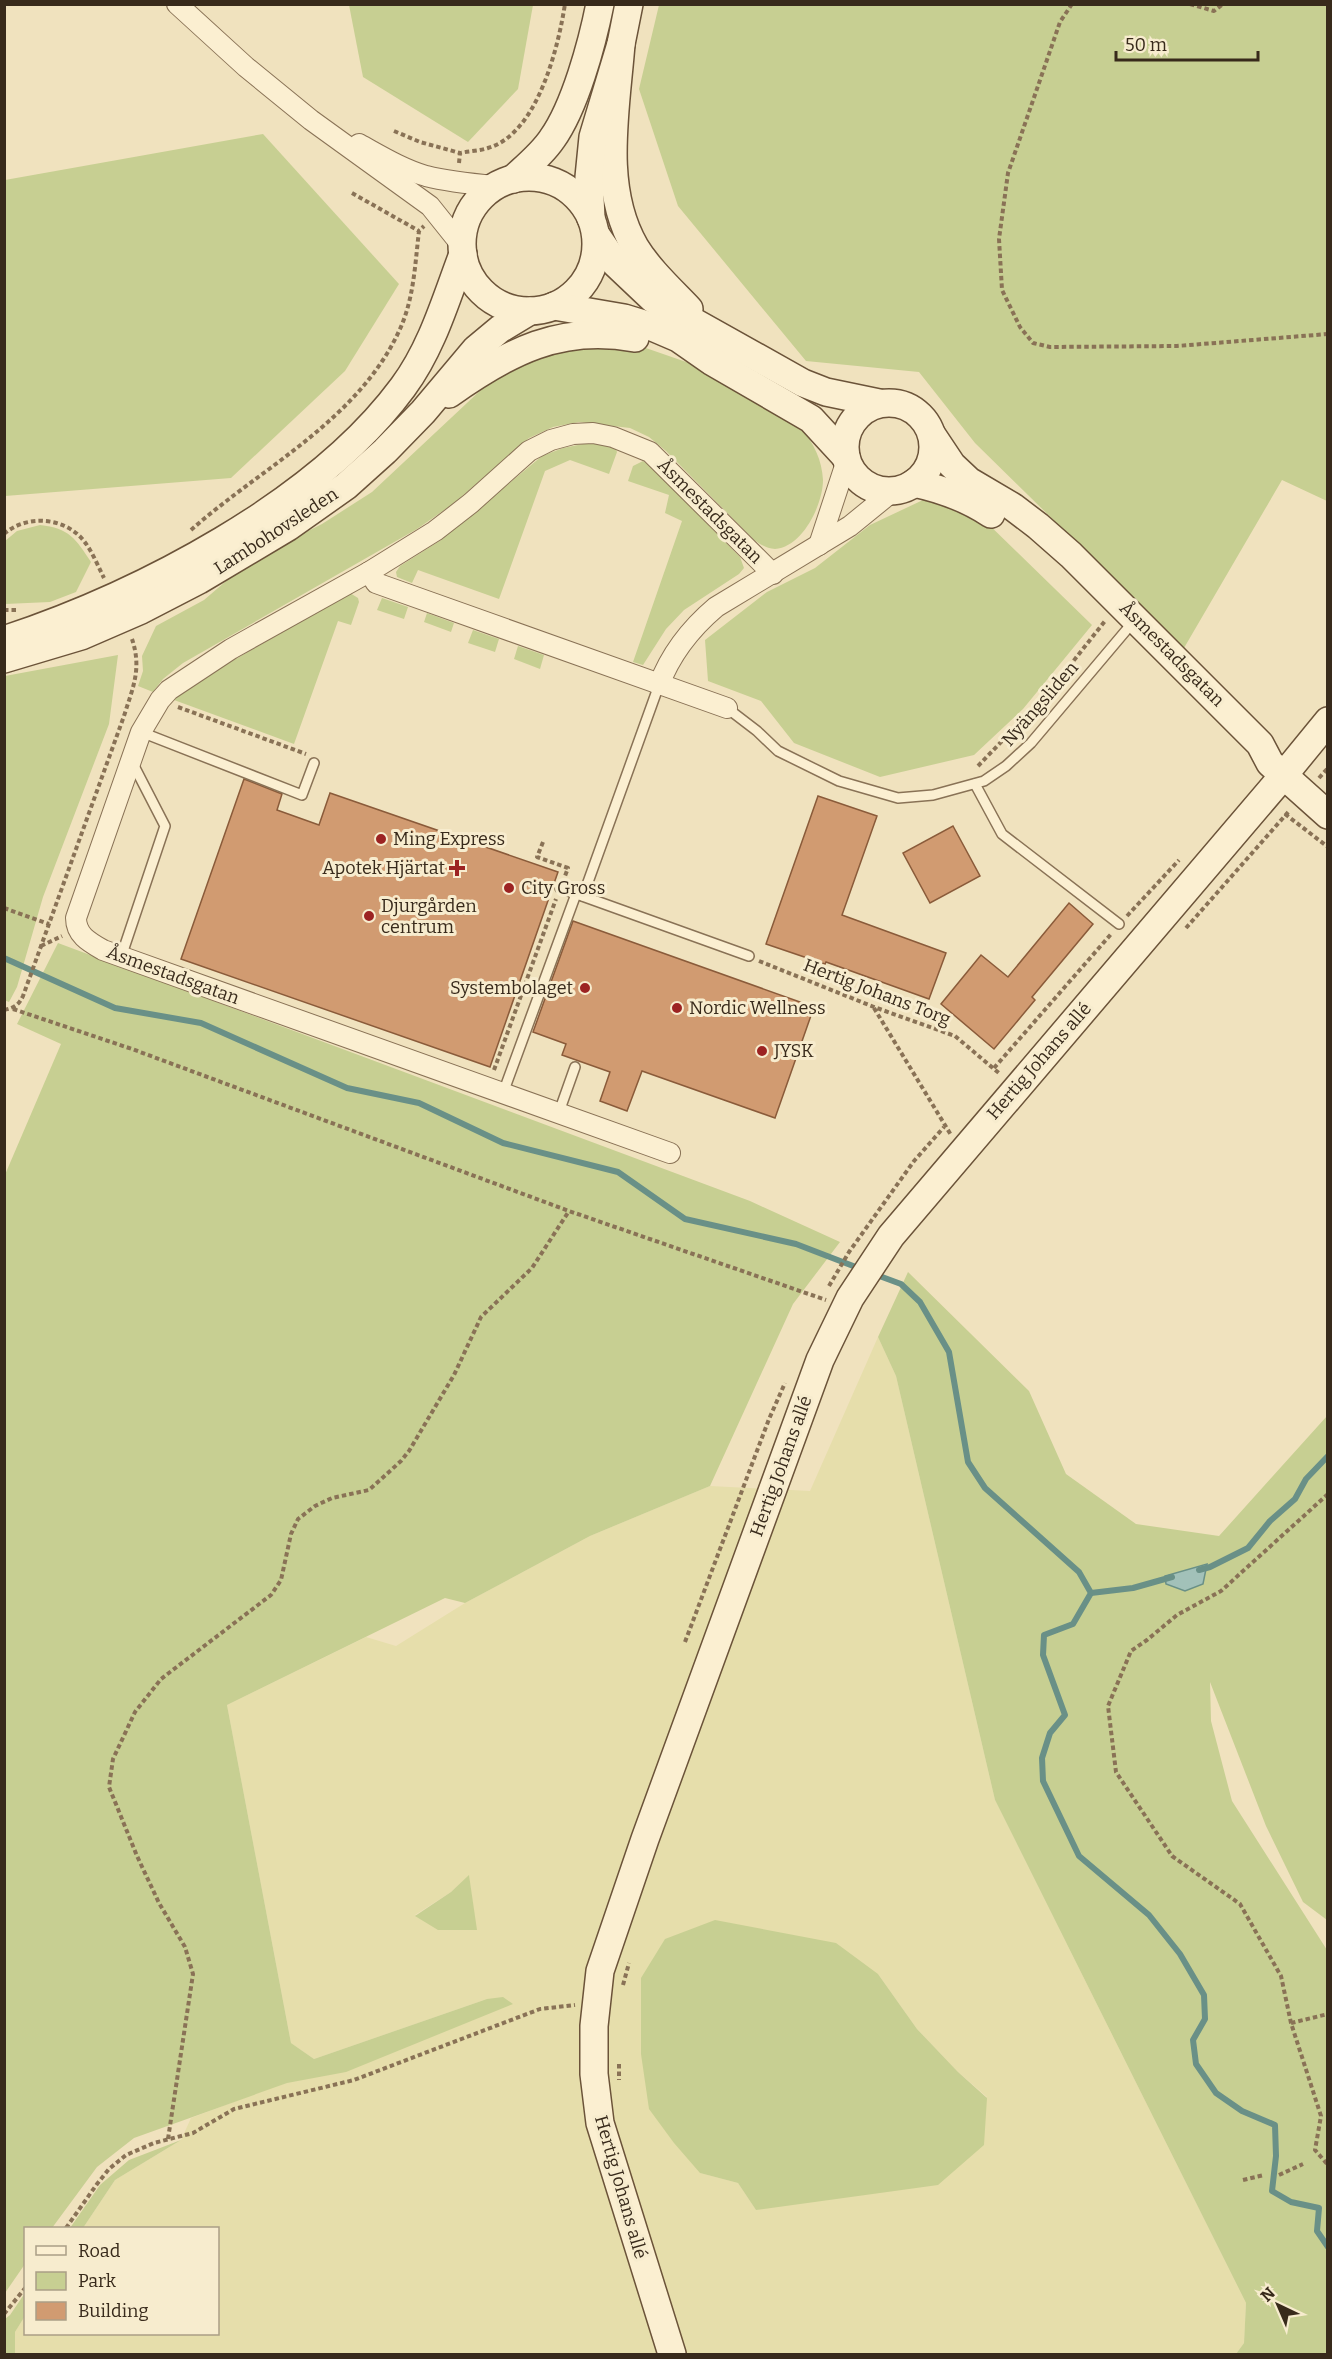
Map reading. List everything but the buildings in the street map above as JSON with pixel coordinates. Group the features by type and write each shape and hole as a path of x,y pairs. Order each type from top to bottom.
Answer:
{"street":[{"path":"177,4 246,67 311,120 436,212 462,250 471,278 483,293 503,306 624,318 678,338 711,361 811,419 847,458"},
{"path":"462,250 462,236 469,215 480,198 540,154 562,125 574,98 600,4"},
{"path":"542,309 574,294 586,279 596,254 589,177 593,137 621,44 629,4"},
{"path":"621,44 614,170 615,191 620,212 636,249 662,281 706,327"},
{"path":"311,120 404,168 427,176 455,182 504,182 531,177 560,184 575,195 616,264 646,293 663,304 815,388 879,403 898,403 908,406 923,418 932,435 931,462 921,477 904,487 877,489 863,483 852,471 847,458 845,439 852,423 863,411 879,403"},
{"name":"Lambohovsleden","path":"4,640 101,603 186,561 252,522 312,479 371,427 404,386 432,338 462,250"},
{"name":"Lambohovsleden","path":"4,659 81,636 141,610 199,580 288,527 346,486 385,451 423,412 476,349 500,328 542,309"},
{"path":"423,412 465,383 526,347 577,334 607,333 658,342 711,361"},
{"name":"Åsmestadsgatan","path":"670,1153 121,957 92,944 76,928 76,918 141,732 160,700 180,681 201,667 369,572 435,531 530,451 552,440 573,434 593,433 613,437 650,452 773,574"},
{"name":"Åsmestadsgatan","path":"932,435 952,465 969,481 1038,526 1123,621"},
{"path":"819,545 847,458"},
{"name":"Åsmestadsgatan","path":"659,685 673,654 700,620 716,607 850,526 904,487 944,490 976,504 1004,522 1123,621 1260,744 1276,770 1328,815"},
{"path":"369,572 376,583 727,708"},
{"name":"Hertig Johans allé","path":"672,2355 600,2123 594,2074 594,2026 600,1971 645,1839 820,1360 850,1298 883,1247 1276,770 1328,721"}],"lane":[{"name":"Nyängsliden","path":"727,708 778,751 839,781 898,798 933,795 984,781 1006,766 1031,743 1123,621"},
{"path":"495,1091 580,895 659,685"},
{"path":"141,732 302,795 315,760"},
{"path":"121,957 165,826 132,761"},
{"path":"975,784 1002,834 1119,924"},
{"path":"560,888 749,956"},
{"path":"559,1112 575,1066"}],"path":[{"path":"394,131 420,142 460,153 489,148 511,135 525,121 538,98 562,24 566,4"},
{"path":"1072,4 1060,22 1008,173 999,239 1002,290 1020,327 1033,343 1050,347 1177,346 1328,334"},
{"path":"1190,4 1214,11 1223,4"},
{"path":"455,182 460,153"},
{"path":"352,193 419,231"},
{"path":"189,532 213,510 304,443 347,402 370,376 389,348 406,311 411,296 419,231 436,212"},
{"path":"4,534 18,525 30,522 52,522 66,526 85,542 104,578"},
{"path":"4,610 29,610"},
{"path":"975,769 1049,692 1123,621"},
{"path":"13,1009 20,1004 23,996 133,688 138,667 132,639"},
{"path":"133,688 315,760"},
{"path":"1287,815 1328,847"},
{"path":"495,1091 568,868 537,857 543,842"},
{"path":"4,908 49,924"},
{"path":"41,946 76,928"},
{"name":"Hertig Johans Torg","path":"749,956 873,1007 955,1036 1016,1088"},
{"path":"873,1007 944,1127 954,1137"},
{"path":"4,1010 13,1009 132,1049 569,1211 822,1299"},
{"path":"818,1309 849,1252 914,1161 944,1127"},
{"path":"168,2139 193,1974 185,1947 150,1884 109,1787 113,1759 135,1712 161,1679 271,1595 281,1580 291,1534 298,1519 315,1506 332,1498 369,1490 409,1451 454,1375 481,1317 532,1268 569,1211"},
{"path":"685,1642 769,1419 787,1380"},
{"path":"1328,1494 1221,1591 1177,1614 1131,1651 1108,1706 1116,1773 1172,1856 1240,1904 1281,1976 1292,2023 1321,2116 1315,2150 1328,2165"},
{"path":"622,1992 630,1959"},
{"path":"67,2227 109,2169 126,2155 168,2139 194,2133 234,2109 354,2080 540,2010 597,2002"},
{"path":"1292,2023 1328,2014"},
{"path":"618,2056 620,2086"},
{"path":"1279,2175 1303,2164"},
{"path":"1243,2181 1264,2175"},
{"path":"4,2314 24,2289"}],"shaded area":[{"path":"878,1337 896,1376 995,1800 1246,2303 1244,2343 1236,2354 15,2354 15,2332 24,2318 24,2335 219,2335 219,2227 84,2227 115,2180 181,2140 191,2118 281,2084 487,1999 314,2059 291,2043 227,1705 366,1637 396,1646 465,1603 590,1536 710,1486 810,1491","holes":["469,1876 476,1930 415,1915 451,1892","878,1974 917,2029 958,2072 987,2097 756,2210 738,2183 700,2173"]}],"green space":[{"path":"349,5 533,5 518,89 468,142 363,77"},
{"path":"659,5 1327,5 1327,501 1282,480 1184,648 975,443 919,372 806,361 678,206 639,89"},
{"path":"263,134 399,284 345,371 231,478 5,496 5,180"},
{"path":"640,346 692,364 802,429 817,453 823,480 819,501 810,523 794,541 775,549 754,540 666,451 649,437 630,428 579,422 553,427 529,438 453,504 417,529 183,663 163,679 153,692 138,686 143,671 142,656 156,626 204,600 239,570 276,547 322,524 372,492 499,373 556,348"},
{"path":"588,443 615,447 617,452 609,474 570,460 545,471 499,599 418,570 412,583 397,577 396,572 400,566 441,540 542,456 563,448"},
{"path":"643,461 653,468 740,557 744,568 739,574 684,610 666,629 643,665 633,662 682,521 665,513 669,495 628,481 633,466"},
{"path":"923,500 981,517 1092,625 1023,709 974,755 880,777 794,743 761,701 708,681 705,640 767,592 815,568 870,525"},
{"path":"40,525 58,529 71,536 91,562 76,592 50,602 5,604 5,541 17,531"},
{"path":"350,593 358,598 359,602 351,625 338,621 294,744 174,700 194,683"},
{"path":"382,598 408,607 404,619 377,610"},
{"path":"427,613 454,623 451,632 424,622"},
{"path":"473,630 499,639 495,652 468,643"},
{"path":"518,646 544,655 540,669 514,659"},
{"path":"118,655 109,724 43,897 17,987 9,1002 4,1000 5,676"},
{"path":"58,943 750,1201 840,1242 793,1304 710,1486 590,1536 465,1603 445,1598 227,1705 291,2043 314,2059 487,1999 503,1997 513,2004 346,2072 287,2083 134,2138 97,2167 53,2227 24,2227 24,2265 5,2293 4,1177 61,1044 17,1024"},
{"path":"908,1272 1029,1391 1066,1474 1136,1524 1219,1536 1327,1416 1327,1920 1303,1902 1266,1826 1210,1682 1211,1721 1232,1801 1327,1950 1327,2354 1236,2354 1244,2343 1246,2303 995,1800 896,1376 878,1337"},
{"path":"469,1875 477,1930 438,1930 415,1916 451,1892"},
{"path":"715,1920 836,1943 878,1974 917,2029 958,2072 987,2098 984,2145 938,2185 756,2210 738,2183 700,2173 649,2109 641,2054 641,1978 665,1939"},
{"path":"181,2140 115,2180 84,2227 71,2227 100,2185 129,2160"},
{"path":"24,2294 24,2318 15,2332 15,2354 5,2354 5,2319"}],"water":[{"path":"1207,1564 1203,1584 1185,1591 1166,1584 1165,1576"}],"waterway":[{"path":"4,958 115,1008 201,1023 347,1088 419,1103 503,1143 618,1172 685,1219 796,1244 861,1269"},
{"path":"874,1274 901,1284 920,1302 949,1352 968,1462 985,1488 1079,1572 1091,1593 1073,1624 1044,1635 1043,1655 1065,1715 1050,1733 1042,1758 1043,1781 1079,1856 1149,1915 1180,1954 1204,1995 1205,2019 1193,2040 1196,2064 1216,2093 1242,2111 1275,2125 1276,2156 1272,2191 1291,2202 1319,2208 1317,2231 1328,2247"},
{"path":"1199,1570 1248,1548 1270,1521 1295,1499 1306,1479 1328,1456"},
{"path":"1091,1593 1133,1588 1172,1577"}],"place":[{"name":"Ming Express","path":"381,839"},
{"name":"Apotek Hjärtat","path":"457,868"},
{"name":"City Gross","path":"509,888"},
{"name":"Djurgården centrum","path":"369,916"},
{"name":"Systembolaget","path":"585,988"},
{"name":"Nordic Wellness","path":"677,1008"},
{"name":"JYSK","path":"762,1051"}]}
